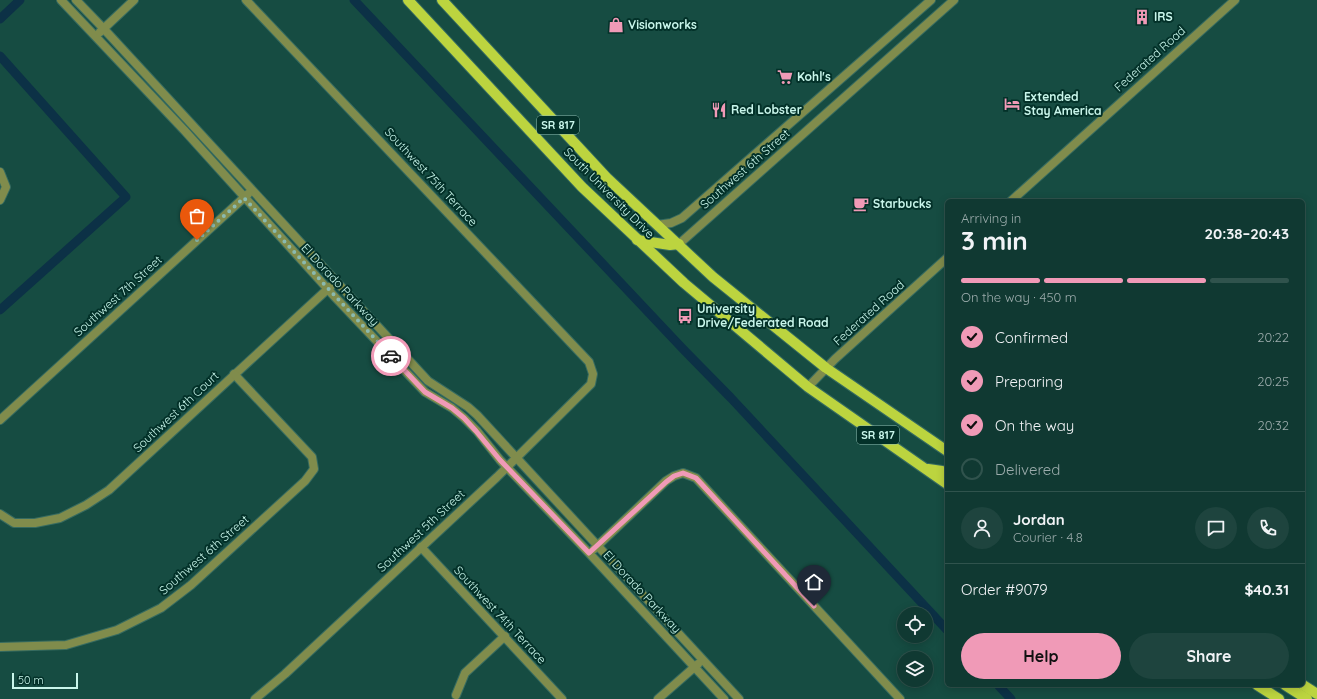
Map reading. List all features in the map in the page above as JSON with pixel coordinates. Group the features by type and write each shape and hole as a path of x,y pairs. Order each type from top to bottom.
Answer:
{"main road":[{"name":"South University Drive","path":"408,0 582,187 684,283 808,387"},
{"name":"South University Drive","path":"442,0 607,178 713,277 826,368"},
{"path":"637,240 670,245 679,244"},
{"name":"SR 817","path":"826,368 945,450"},
{"name":"SR 817","path":"808,387 945,483"},
{"path":"924,468 945,473"},
{"path":"1305,686 1317,694"},
{"path":"1260,687 1279,699"},
{"path":"1288,687 1307,699"}],"street":[{"name":"El Dorado Parkway","path":"61,0 184,130 244,198 425,392 452,408 464,418 507,467 724,699"},
{"name":"El Dorado Parkway","path":"76,0 104,28 428,381 468,407 739,699"},
{"path":"95,36 134,0"},
{"name":"Southwest 75th Terrace","path":"246,0 589,362 594,374"},
{"name":"Southwest 6th Street","path":"657,225 671,223 682,218 931,0"},
{"name":"Southwest 6th Street","path":"679,244 954,0"},
{"name":"Federated Road","path":"1012,199 1235,0"},
{"path":"0,172 6,187 0,200"},
{"name":"Southwest 7th Street","path":"0,420 252,190"},
{"name":"Federated Road","path":"808,387 826,368 945,260"},
{"name":"Southwest 6th Court","path":"0,514 14,523 35,523 60,518 86,505 109,490 336,281"},
{"name":"Southwest 6th Street","path":"0,647 66,645 117,630 161,608 191,585 305,481 314,469 312,457 234,374"},
{"name":"Southwest 5th Street","path":"255,699 285,674 507,467 591,384 594,374"},
{"path":"589,553 674,476 683,473 696,478 900,699"},
{"name":"Southwest 74th Terrace","path":"421,547 562,699"},
{"path":"456,695 465,673 505,636"},
{"path":"658,699 702,660"}],"waterway":[{"path":"0,19 20,0"},
{"path":"354,0 731,398 945,628"},
{"path":"0,56 126,197 0,310"},
{"path":"1000,687 1011,699"}],"way so far":[{"path":"197,240 244,198 391,356"}],"place":[{"name":"IRS","path":"1142,17"},
{"name":"Visionworks","path":"616,25"},
{"name":"Kohl's","path":"785,77"},
{"name":"Extended Stay America","path":"1012,104"},
{"name":"Red Lobster","path":"719,110"},
{"name":"Starbucks","path":"861,204"},
{"name":"University Drive/Federated Road","path":"685,316"}],"route":[{"path":"391,356 425,392 452,408 464,418 500,460 589,553 666,482 674,476 683,473 696,478 814,606"}]}
